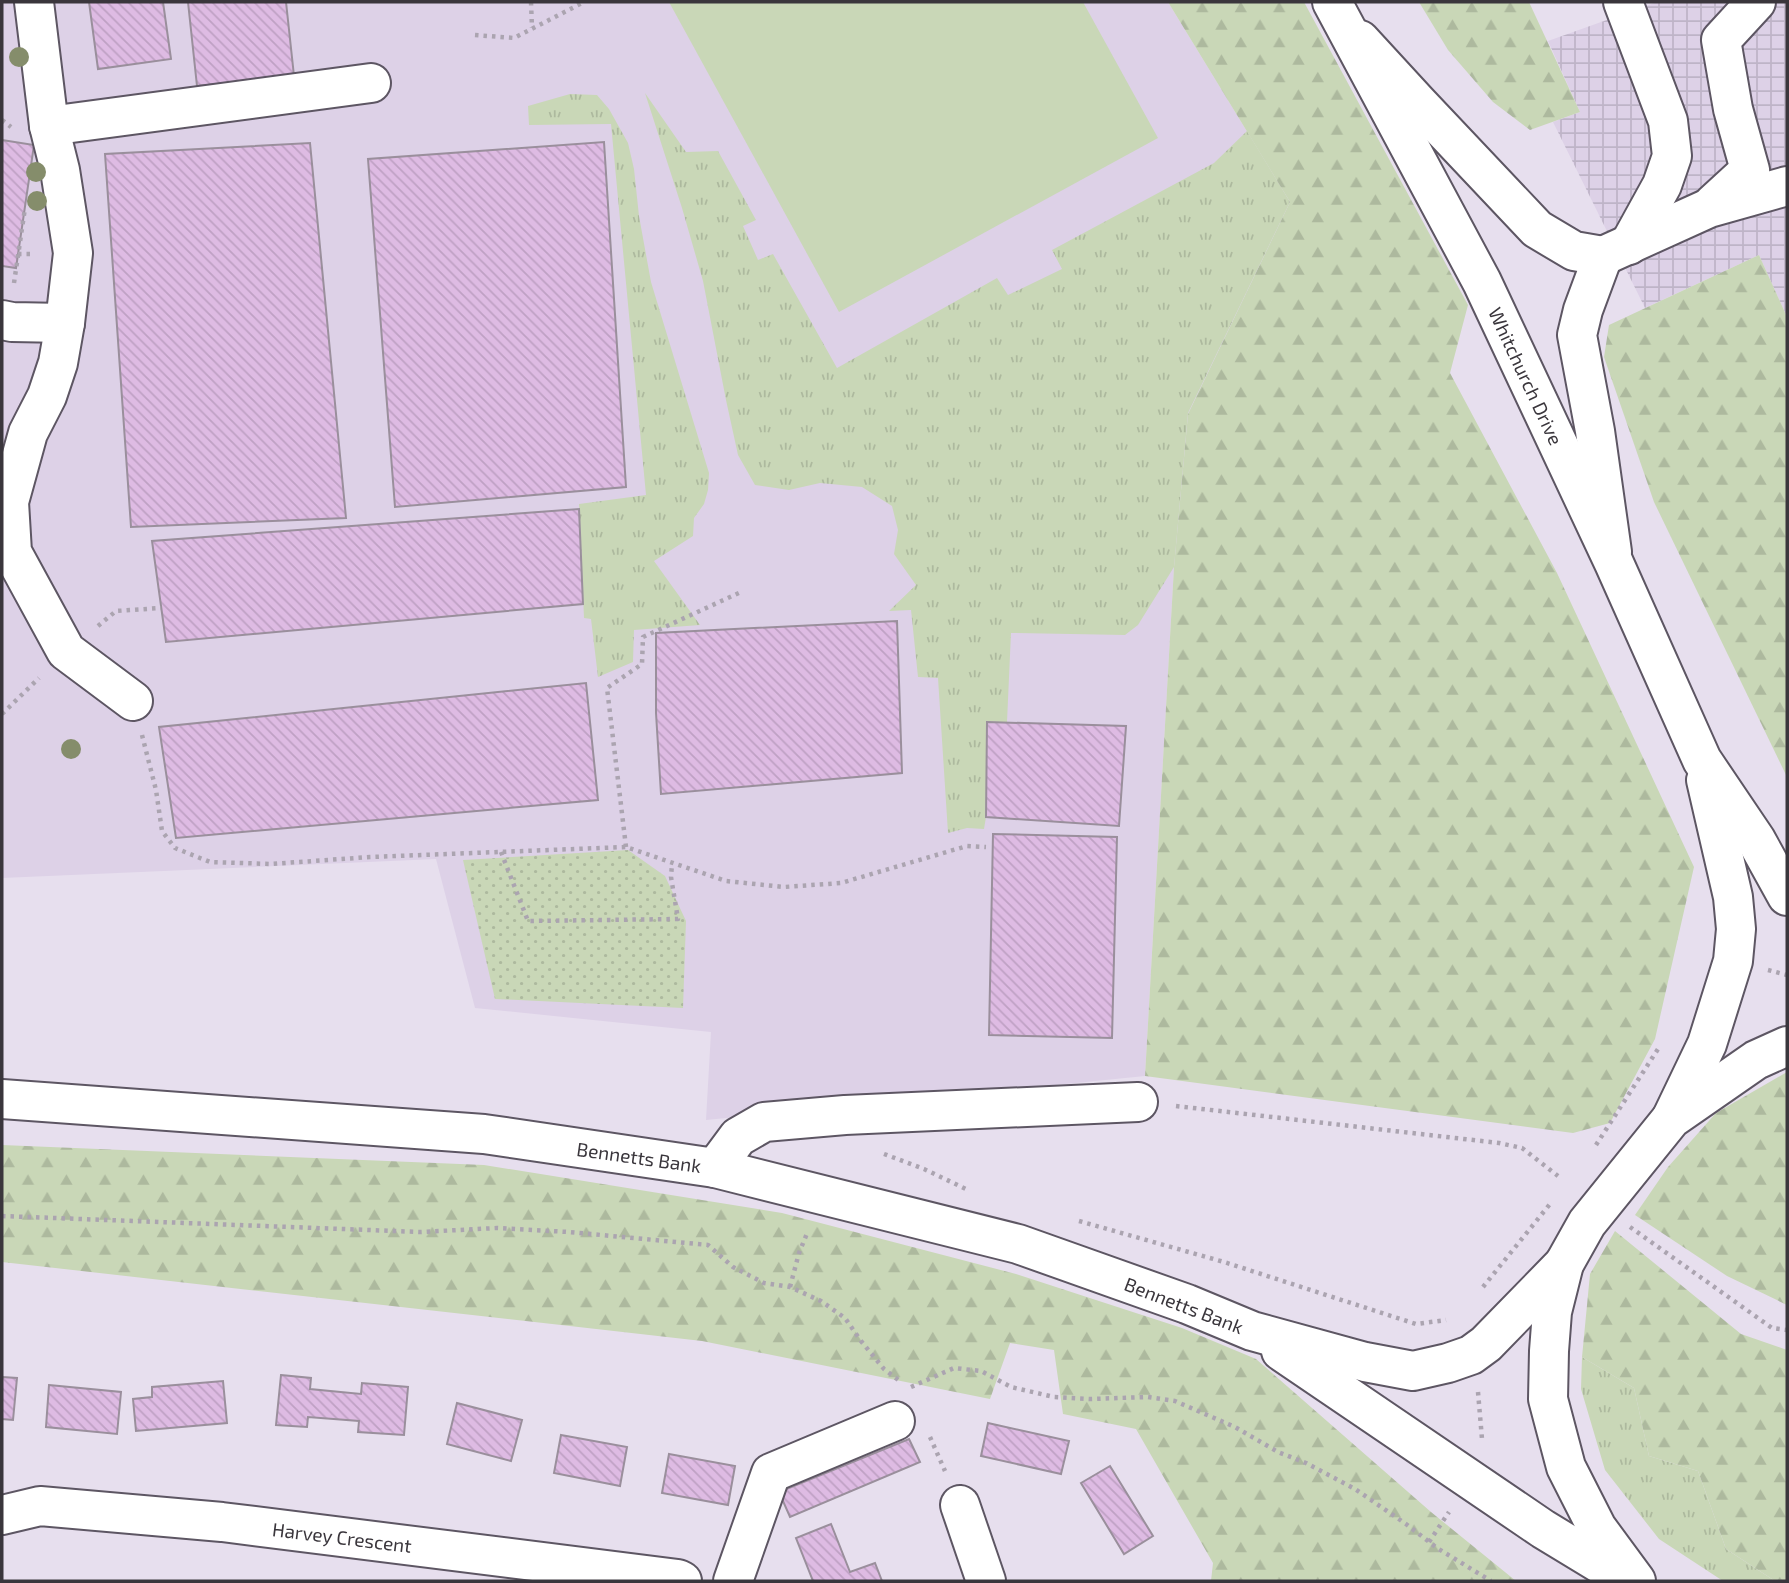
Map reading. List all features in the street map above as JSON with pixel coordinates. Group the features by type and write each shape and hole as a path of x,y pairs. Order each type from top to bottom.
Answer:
{"main road":[{"path":"1614,562 1595,431 1577,335 1583,310 1616,251 1662,185 1672,156 1668,121 1623,2"},
{"path":"1709,208 1750,170 1733,109 1721,40 1756,2"},
{"path":"23,3 34,130 60,170 73,253 58,363 47,396 27,433 9,502 12,552 66,651 133,701"},
{"path":"1338,12 1417,102 1537,229 1574,251 1616,251 1709,208 1787,186"},
{"name":"Whitchurch Drive","path":"1338,12 1482,282 1614,562 1702,760 1756,839 1787,896"},
{"path":"34,130 371,83"},
{"path":"7,305 12,322 65,323"},
{"name":"Whitchurch Drive","path":"1671,1119 1707,1044 1733,961 1736,929 1733,897 1702,760"},
{"path":"1636,1581 1597,1528 1566,1467 1548,1399 1552,1312 1564,1264 1587,1223 1671,1119 1756,1060 1787,1046"},
{"name":"Bennetts Bank","path":"2,1099 484,1134 715,1168 1018,1244 1187,1304 1252,1331 1365,1362 1413,1371 1471,1355 1564,1264"},
{"path":"715,1168 738,1137 764,1122 845,1115 1138,1102"},
{"name":"Bennetts Bank","path":"1252,1331 1543,1529 1629,1581"},
{"path":"733,1581 771,1474 912,1428"},
{"path":"960,1505 986,1581"},
{"name":"Harvey Crescent","path":"2,1515 40,1506 222,1522 682,1581"}],"path":[{"path":"531,2 532,28"},
{"path":"475,35 514,38 584,2"},
{"path":"2,120 11,128"},
{"path":"2,126 34,130"},
{"path":"7,305 26,201"},
{"path":"626,847 607,688 642,664 643,637 741,592"},
{"path":"133,701 156,790 162,831 175,848 210,862 271,864 369,857 626,847 726,881 783,887 841,883 967,846 986,846"},
{"path":"501,852 528,921 678,919 671,877 672,864"},
{"path":"1138,1102 1500,1143 1522,1148 1558,1176"},
{"path":"878,1152 925,1168 969,1190"},
{"path":"790,1287 811,1223 793,1187"},
{"path":"2,1216 421,1232 497,1228 708,1245 733,1268 764,1283 790,1287 821,1301 845,1318 884,1369 908,1388 954,1368 982,1371 1011,1387 1054,1397 1148,1397 1175,1401 1235,1427 1278,1452 1306,1463 1355,1489 1437,1548 1491,1581"},
{"path":"1076,1220 1224,1262 1416,1324 1458,1318"},
{"path":"1629,1227 1772,1328 1787,1330"},
{"path":"912,1428 960,1505"}],"shaded area":[{"path":"2,2 1168,2 1290,202 1188,414 1174,567 1145,1076 706,1120 711,1032 475,1008 436,859 2,878"},
{"path":"1657,2 1787,2 1787,317 1759,255 1645,308 1553,122 1580,112 1548,41"}],"green space":[{"path":"669,2 1083,2 1158,138 839,312"},
{"path":"1168,2 1304,2 1468,305 1450,373 1557,573 1694,867 1655,1039 1610,1123 1573,1133 1145,1076 1174,567 1188,414 1290,202"},
{"path":"1419,2 1529,2 1580,112 1530,130 1493,102 1448,50"},
{"path":"645,93 686,152 718,151 756,220 743,226 758,260 773,254 837,368 997,278 1008,295 1062,269 1052,250 1214,163 1247,131 1290,202 1188,413 1174,567 1138,625 1125,635 1011,633 1007,722 987,723 984,829 967,828 948,833 938,678 918,677 911,610 889,611 916,585 894,554 898,530 892,506 862,487 820,483 789,490 755,485 738,455 703,281"},
{"path":"570,94 597,95 609,109 628,143 651,282 709,473 704,504 694,518 693,536 654,561 700,625 634,630 633,662 598,677 591,619 584,618 579,504 646,495 611,124 529,125 528,106"},
{"path":"1759,255 1787,317 1787,777 1654,502 1604,357 1609,325"},
{"path":"628,850 665,876 686,921 683,1008 495,999 463,860"},
{"path":"1787,1072 1787,1305 1727,1276 1635,1215 1668,1167 1716,1113"},
{"path":"2,1145 484,1165 782,1213 1016,1274 1182,1328 1256,1359 1431,1512 1516,1581 1211,1581 1213,1563 1136,1429 1063,1414 1054,1350 1010,1343 990,1399 702,1341 2,1262"},
{"path":"1615,1231 1741,1334 1787,1350 1787,1581 1775,1581 1726,1549 1698,1471 1649,1456 1634,1388 1582,1357 1590,1274"},
{"path":"1582,1357 1634,1388 1649,1456 1698,1471 1726,1549 1775,1581 1723,1581 1659,1539 1605,1470 1581,1389"}],"building":[{"path":"89,2 163,2 171,59 98,69"},
{"path":"188,2 286,2 294,76 197,86"},
{"path":"2,140 34,145 16,268 2,266"},
{"path":"604,142 626,487 395,507 368,159"},
{"path":"310,143 346,518 131,527 105,154"},
{"path":"579,509 583,604 166,642 152,541"},
{"path":"897,621 902,773 661,794 656,713 656,633"},
{"path":"586,683 598,800 176,838 159,727"},
{"path":"987,722 1126,726 1119,826 986,817"},
{"path":"993,834 1117,837 1112,1038 989,1035"},
{"path":"281,1375 311,1378 310,1389 361,1394 362,1383 408,1387 404,1435 358,1432 359,1421 308,1417 307,1427 276,1425"},
{"path":"2,1377 17,1378 13,1420 2,1419"},
{"path":"223,1381 227,1423 136,1431 133,1399 152,1397 152,1387"},
{"path":"49,1385 121,1392 117,1434 46,1427"},
{"path":"457,1403 522,1420 511,1461 447,1444"},
{"path":"988,1423 1069,1441 1061,1474 981,1456"},
{"path":"561,1435 627,1447 620,1486 554,1473"},
{"path":"909,1439 920,1462 790,1517 779,1492"},
{"path":"669,1454 735,1466 728,1505 662,1493"},
{"path":"1110,1466 1153,1536 1124,1554 1081,1483"},
{"path":"831,1524 850,1572 875,1563 882,1581 813,1581 796,1538"}]}
